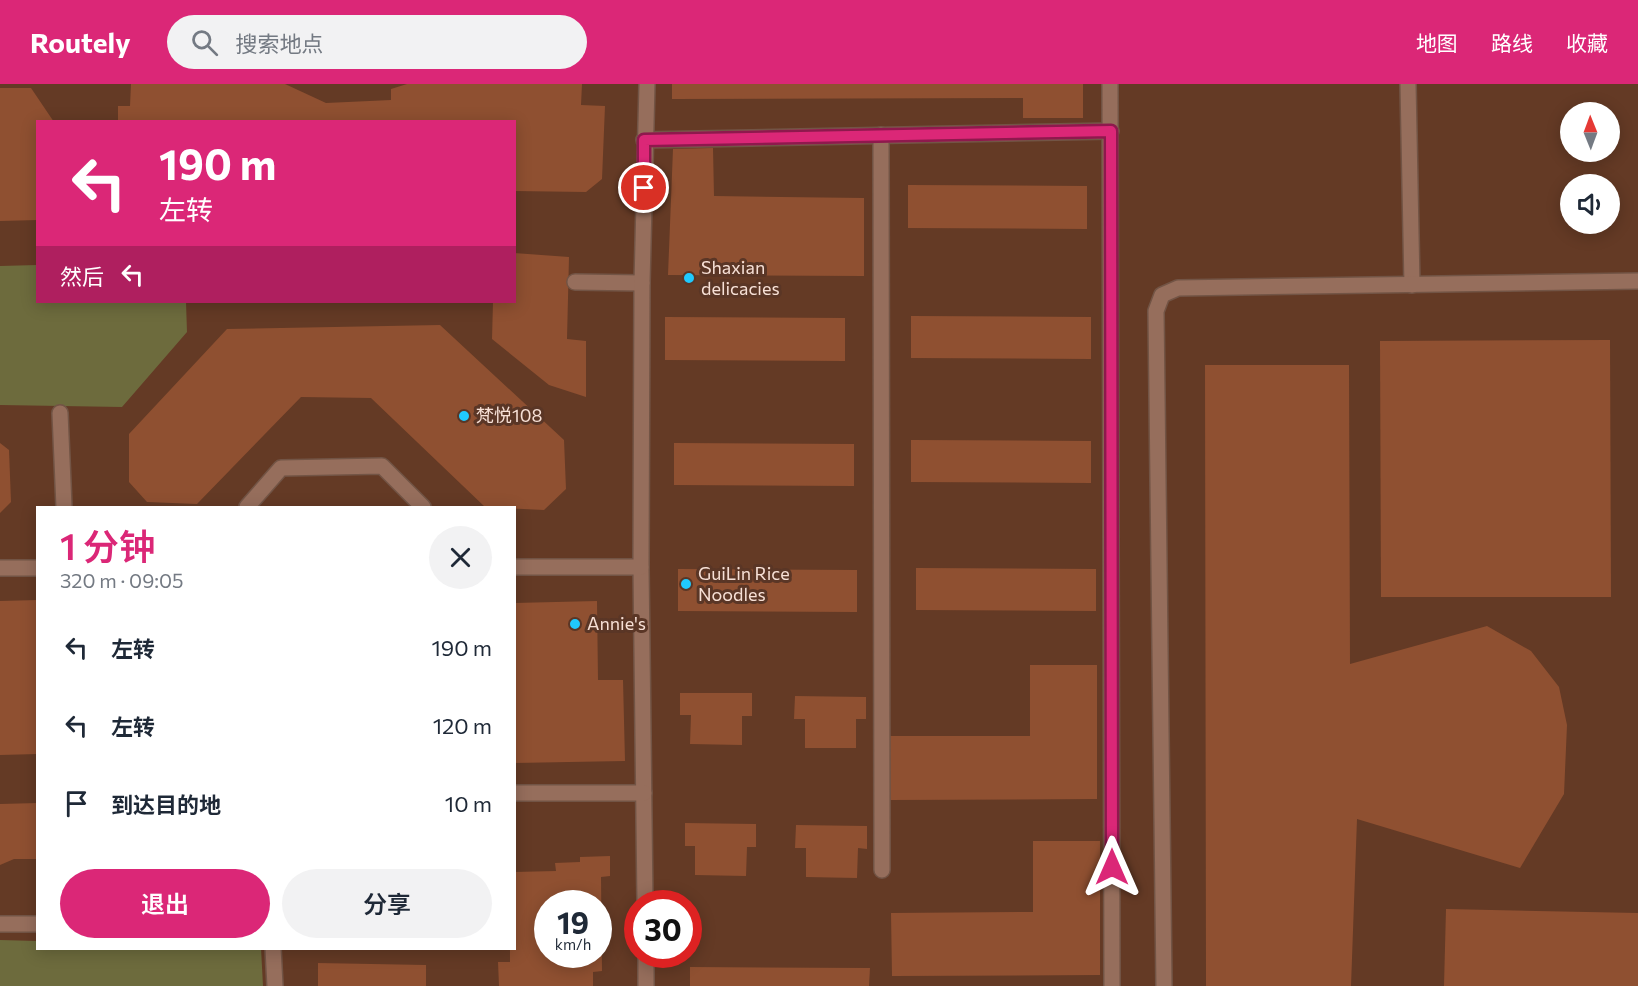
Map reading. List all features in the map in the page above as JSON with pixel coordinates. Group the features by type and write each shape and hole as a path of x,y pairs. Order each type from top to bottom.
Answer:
{"street":[{"path":"645,890 641,567 642,284 647,84"},
{"path":"1110,84 1112,986"},
{"path":"1408,84 1413,285"},
{"path":"644,140 1111,131"},
{"path":"881,135 882,870"},
{"path":"1164,986 1156,310 1162,295 1178,288 1638,281"},
{"path":"575,282 642,284"},
{"path":"60,413 64,506"},
{"path":"248,506 280,468 382,466 422,506"},
{"path":"516,567 641,567"},
{"path":"0,568 36,568"},
{"path":"516,794 644,793"},
{"path":"0,924 36,924"},
{"path":"273,950 275,986"},
{"path":"646,968 646,986"}],"shaded area":[{"path":"0,84 1638,84 1638,986 0,986"},
{"path":"36,265 36,303 186,303 187,332 122,407 0,405 0,266"},
{"path":"0,940 36,941 36,950 261,950 263,986 0,986"}],"building":[{"path":"131,84 285,84 326,103 391,100 391,89 407,84 582,84 581,105 605,106 602,179 586,192 516,191 516,120 118,120 118,106 130,106"},
{"path":"672,84 1083,84 1083,118 1023,118 1023,98 672,99"},
{"path":"0,88 31,88 53,120 36,120 36,220 0,221"},
{"path":"713,148 714,196 864,198 864,276 668,275 673,149"},
{"path":"908,185 1087,186 1087,229 908,228"},
{"path":"516,253 569,257 567,339 586,341 586,397 549,385 492,339 493,303 516,303"},
{"path":"911,316 1091,317 1091,359 911,358"},
{"path":"665,317 845,318 845,361 665,360"},
{"name":"梵悦108","path":"440,325 564,440 566,489 544,510 516,509 516,506 484,506 371,398 301,397 197,504 147,502 129,482 129,434 227,329"},
{"path":"1610,340 1611,597 1381,597 1380,341"},
{"path":"1205,365 1349,365 1350,664 1487,626 1531,651 1559,687 1567,725 1564,794 1520,868 1357,819 1351,986 1206,986"},
{"path":"911,440 1091,441 1091,483 911,482"},
{"path":"0,443 9,450 11,502 0,513"},
{"path":"674,443 854,444 854,486 674,485"},
{"path":"916,568 1096,569 1096,611 916,610"},
{"path":"678,569 857,570 857,612 678,611"},
{"path":"36,600 36,754 0,755 0,601"},
{"path":"597,601 598,680 623,680 625,761 516,763 516,603"},
{"path":"1030,665 1097,665 1097,799 888,800 888,736 1030,736"},
{"path":"680,693 752,693 752,716 742,716 742,745 690,744 691,715 680,715"},
{"path":"795,696 866,697 866,719 856,719 856,748 805,748 805,719 794,719"},
{"path":"36,803 36,859 14,859 0,865 0,804"},
{"path":"685,823 756,824 756,847 747,847 746,876 695,875 695,846 685,846"},
{"path":"796,825 867,826 867,849 858,848 857,878 806,877 806,848 795,848"},
{"path":"1033,841 1100,841 1100,975 892,976 891,913 1033,912"},
{"path":"610,856 610,876 601,877 601,890 534,890 534,968 602,968 602,971 593,972 593,986 499,986 498,962 510,962 510,950 516,950 516,872 556,871 555,863 580,862 580,857"},
{"path":"1446,909 1638,913 1638,986 1444,986"},
{"path":"318,963 426,965 426,986 318,986"},
{"path":"690,968 870,968 869,986 690,986"}],"place":[{"name":"Shaxian delicacies","path":"689,278"},
{"name":"梵悦108","path":"464,416"},
{"name":"GuiLin Rice Noodles","path":"686,584"},
{"name":"Annie's","path":"575,624"}],"route":[{"path":"644,188 644,140 1111,131 1112,867"}]}
